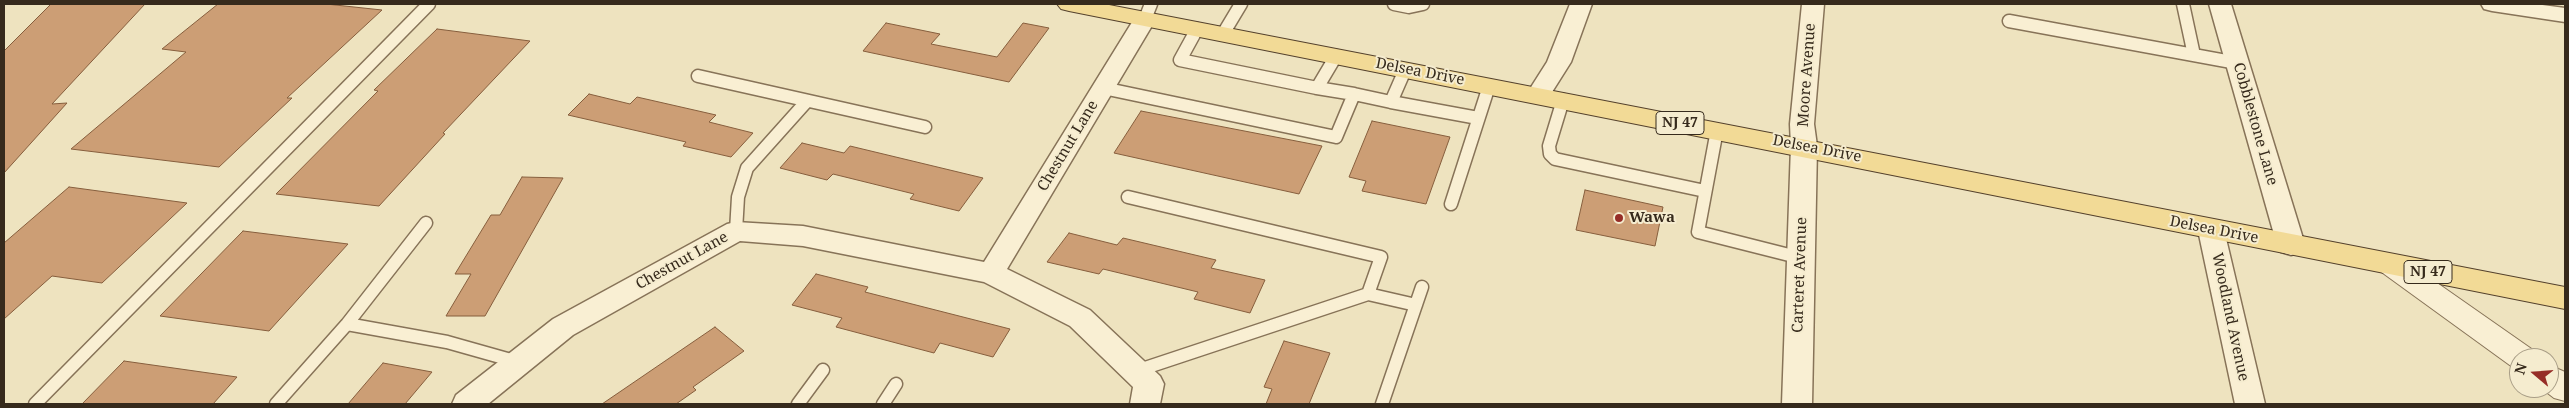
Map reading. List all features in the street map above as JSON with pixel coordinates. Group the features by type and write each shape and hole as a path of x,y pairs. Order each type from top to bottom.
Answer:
{"main road":[{"name":"Delsea Drive","path":"1069,4 1148,11 1198,29 1804,146 2211,230 2565,298"}],"street":[{"path":"1538,95 1559,62 1581,4"},
{"name":"Moore Avenue","path":"1804,146 1802,124 1813,4"},
{"name":"Cobblestone Lane","path":"2220,4 2291,245"},
{"path":"2492,4 2565,15"},
{"name":"Chestnut Lane","path":"991,273 1148,11"},
{"name":"Carteret Avenue","path":"1797,404 1804,146"},
{"name":"Woodland Avenue","path":"2211,230 2250,404"},
{"name":"Chestnut Lane","path":"467,404 563,326 736,231 803,236 991,273 1080,318 1149,384 1145,404"},
{"path":"2390,264 2509,349"}],"lane":[{"path":"35,404 429,4"},
{"path":"1224,34 1241,4"},
{"path":"1394,4 1409,7 1423,4"},
{"path":"2183,4 2194,54"},
{"path":"2009,21 2237,63"},
{"path":"1198,29 1180,60 1478,118"},
{"path":"1317,88 1336,56"},
{"path":"1391,102 1406,70"},
{"path":"698,76 925,127"},
{"path":"1451,204 1488,86"},
{"path":"1103,88 1336,137 1354,94"},
{"path":"1563,100 1549,146 1550,154 1555,159 1705,191"},
{"path":"736,231 738,197 747,168 807,101"},
{"path":"1717,130 1698,232 1800,258"},
{"path":"1128,197 1381,257 1368,294"},
{"path":"276,404 347,324 426,223"},
{"path":"1382,404 1422,287"},
{"path":"1136,371 1368,294 1416,305"},
{"path":"347,324 447,342 518,362"},
{"path":"798,404 822,370"},
{"path":"883,404 896,384"}],"building":[{"path":"51,4 145,4 52,104 67,103 4,173 4,51"},
{"path":"218,4 326,4 382,10 287,98 292,98 219,167 71,149 186,52 162,49"},
{"path":"886,23 940,34 931,44 997,57 1023,23 1049,28 1009,82 863,51"},
{"path":"437,29 530,41 443,133 445,134 379,206 276,194 378,91 374,90"},
{"path":"589,94 630,104 637,97 716,115 709,122 753,133 731,157 683,146 686,142 568,115"},
{"path":"1141,111 1322,146 1299,194 1114,153"},
{"path":"1372,121 1450,137 1426,204 1362,191 1366,181 1349,177"},
{"path":"802,143 844,153 850,146 983,178 959,211 910,199 914,194 833,174 827,180 780,168"},
{"path":"522,177 563,178 485,316 446,316 471,274 455,274 491,215 500,215"},
{"path":"69,187 187,203 102,283 52,276 4,319 4,243"},
{"name":"Wawa","path":"1585,190 1663,207 1655,246 1576,230"},
{"path":"243,231 348,244 269,331 160,316"},
{"path":"1069,233 1117,245 1123,238 1216,260 1211,268 1265,280 1250,313 1194,299 1198,292 1103,269 1099,274 1047,262"},
{"path":"816,274 868,287 865,292 1010,329 993,357 940,343 934,353 836,327 842,318 792,305"},
{"path":"715,327 744,351 693,387 696,390 676,404 602,404"},
{"path":"1284,341 1330,353 1309,404 1266,404 1272,389 1264,387"},
{"path":"124,361 237,377 213,404 82,404"},
{"path":"383,363 432,372 405,404 348,404"}],"place":[{"name":"Wawa","path":"1619,218"}]}
